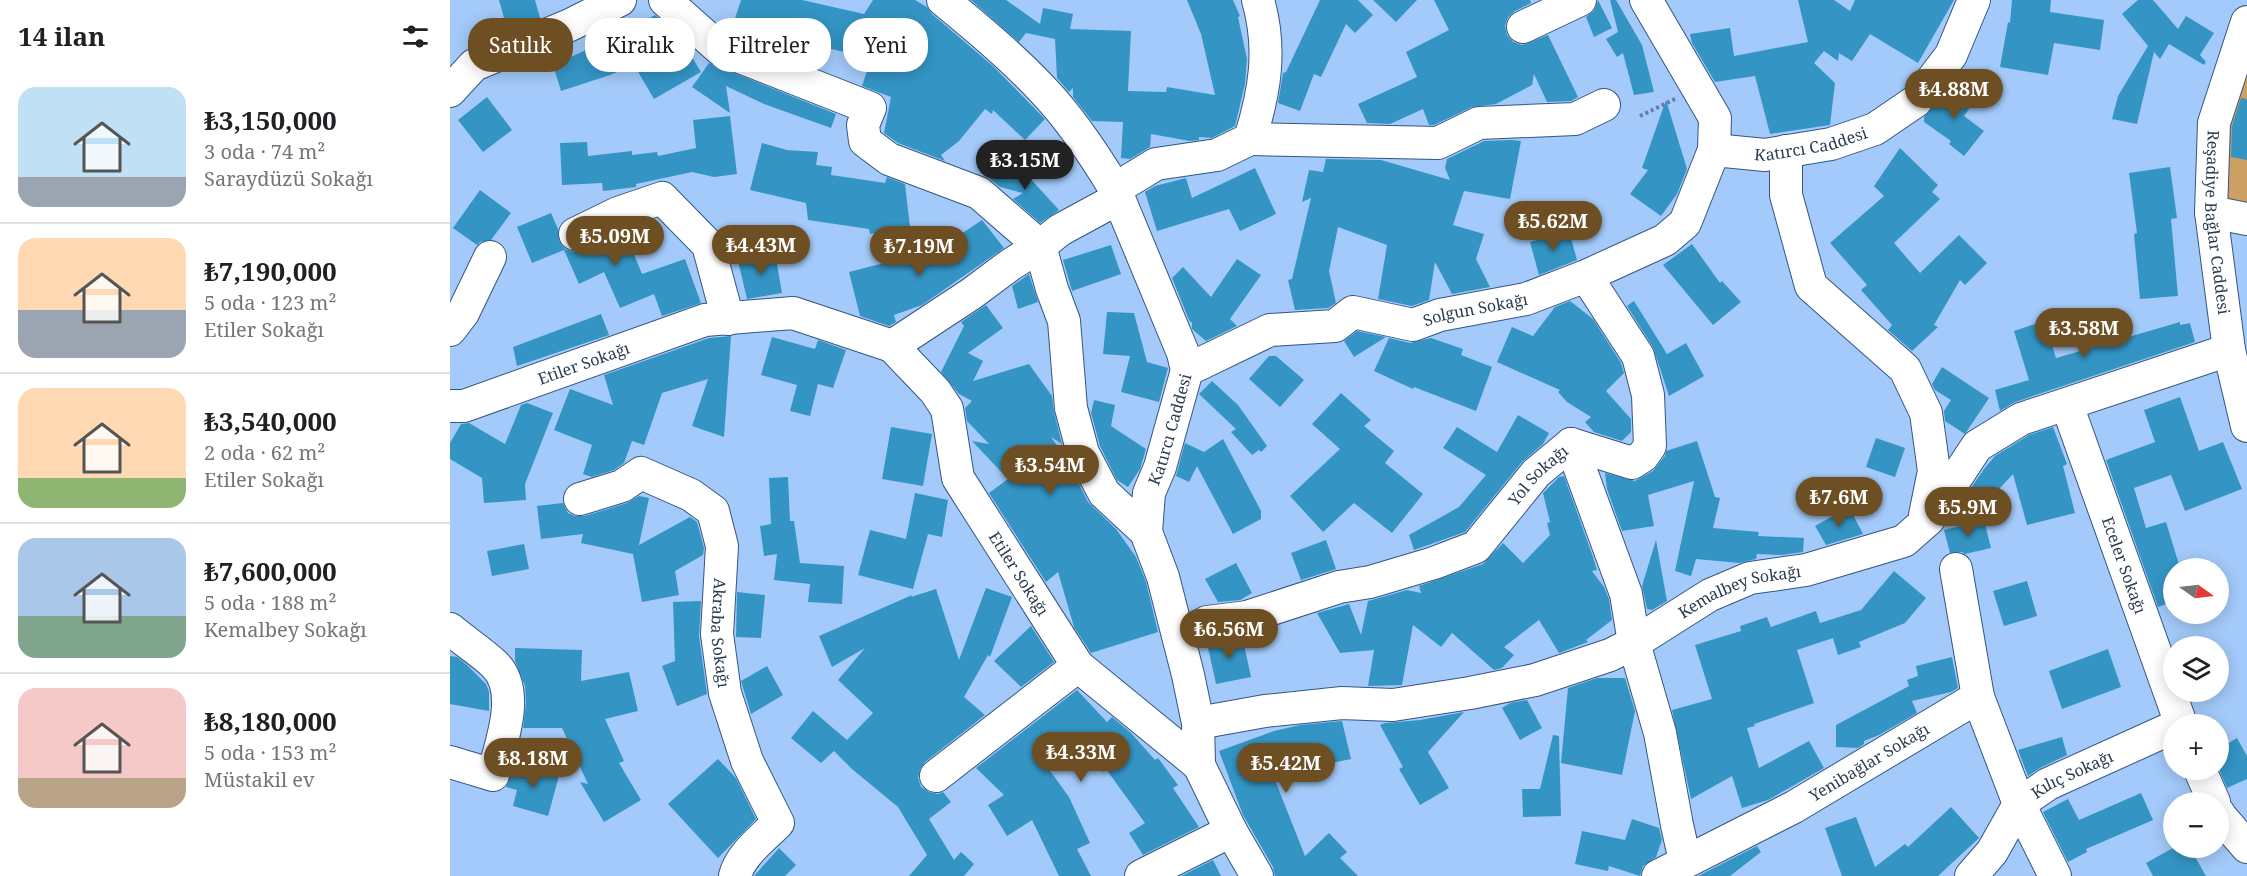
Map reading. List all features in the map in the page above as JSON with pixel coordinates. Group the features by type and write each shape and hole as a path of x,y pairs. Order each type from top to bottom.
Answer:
{"street":[{"path":"450,91 474,65 584,7 620,0"},
{"path":"665,0 720,49 870,108 863,125 865,141 889,159 979,193 1040,246 1064,321 1071,408 1083,453 1104,493 1146,532"},
{"name":"Katırcı Caddesi","path":"943,0 1042,89 1087,143 1117,193 1183,353 1187,370 1160,466 1149,493 1146,532 1163,577 1179,639 1198,723 1199,765 1231,831 1257,876"},
{"path":"1250,139 1260,108 1267,66 1265,22 1258,0"},
{"path":"1523,27 1580,0"},
{"path":"1646,0 1715,118 1714,150"},
{"name":"Katırcı Caddesi","path":"1714,150 1765,154 1831,144 1875,129 1917,101 1951,55 1974,0"},
{"name":"Reşadiye Bağlar Caddesi","path":"2247,22 2214,123 2211,212 2229,350 2247,426"},
{"path":"892,346 971,294 1156,164 1217,156 1250,139 1438,142 1479,123 1575,119 1604,105"},
{"name":"Solgun Sokağı","path":"1187,370 1270,330 1335,326 1353,312 1413,325 1440,315 1526,299 1586,276 1665,240 1685,223 1714,150"},
{"path":"1786,151 1786,195 1811,286 1905,369 1926,413 1934,471 1922,526"},
{"path":"575,234 618,213 662,198 708,246 728,319"},
{"path":"2211,212 2247,219"},
{"path":"450,330 463,313 490,257"},
{"path":"1571,444 1632,463 1643,456 1650,446 1648,395 1638,356 1586,276"},
{"name":"Etiler Sokağı","path":"450,406 464,406 705,321 793,313 892,346 935,391 947,408 958,478 1078,666 1199,765"},
{"name":"Kemalbey Sokağı","path":"1198,723 1265,711 1342,703 1393,705 1470,693 1534,680 1610,655 1634,643 1710,595 1750,578 1806,570 1904,541 1929,519 1977,446 2021,419 2229,350"},
{"name":"Eceler Sokağı","path":"2067,405 2174,714"},
{"name":"Yol Sokağı","path":"1179,639 1207,622 1247,617 1339,587 1370,582 1434,563 1476,547 1536,472 1571,444 1626,594 1634,643 1660,733 1685,861"},
{"name":"Akraba Sokağı","path":"580,499 622,486 640,473 691,495 713,511 722,546 717,634 725,693 747,761 778,823 752,848 736,870 735,876"},
{"path":"1956,569 1978,697 2019,804 2055,876"},
{"path":"450,629 495,665 503,679 508,699 507,720 493,775 450,762"},
{"path":"936,776 1078,666"},
{"name":"Yenibağlar Sokağı","path":"1658,876 1794,807 1978,697"},
{"name":"Kılıç Sokağı","path":"1971,876 1990,864 2019,804 2048,784 2163,732"},
{"path":"2229,827 2247,847"},
{"path":"1141,876 1231,831"}],"path":[{"path":"1640,116 1698,88"}],"shaded area":[{"path":"2247,29 2247,218 2211,212"}],"building":[{"path":"499,0 535,0 540,18 504,18"},
{"path":"741,0 802,0 864,14 873,0 915,0 927,7 932,14 994,67 1045,119 1025,140 993,110 992,114 985,109 959,141 941,155 945,161 898,143 884,133 891,97 862,86 867,72 928,72 928,18 843,18 843,52 831,49 831,18 735,18"},
{"path":"971,0 1006,0 1040,24 1043,8 1073,14 1070,29 1131,31 1128,91 1166,92 1167,87 1215,95 1201,34 1187,0 1233,0 1240,16 1238,17 1247,59 1245,84 1235,126 1212,138 1199,137 1199,140 1190,141 1151,134 1150,147 1130,159 1121,158 1123,122 1092,121 1073,97 1073,88 1069,92 1057,78 1055,39 1026,33 1019,42"},
{"path":"1320,0 1358,0 1373,15 1355,33 1346,24 1321,77 1314,74 1300,111 1278,103 1283,73 1286,72"},
{"path":"1373,0 1417,0 1396,22"},
{"path":"1434,0 1530,0 1531,3 1508,17 1505,26 1507,35 1513,42 1522,45 1548,35 1578,97 1571,101 1547,102 1534,74 1532,85 1496,104 1472,107 1434,125 1429,125 1423,109 1390,124 1367,123 1358,104 1417,77 1406,52 1449,30"},
{"path":"1598,0 1612,28 1594,37 1586,17 1594,11"},
{"path":"1610,0 1616,0 1642,45 1654,92 1634,95 1623,53 1617,57 1606,39 1618,32"},
{"path":"1798,0 1834,0 1850,11 1855,0 1954,0 1918,63 1870,34 1852,61 1839,53 1838,61 1824,51 1814,63 1835,83 1830,125 1770,134 1755,76 1715,82 1692,43 1690,34 1730,28 1734,56 1808,42"},
{"path":"2012,0 2051,0 2050,12 2104,20 2100,50 2054,43 2048,75 2000,67 2008,22 2010,23"},
{"path":"2138,0 2153,0 2178,29 2186,16 2214,33 2200,55 2206,62 2204,65 2169,44 2160,59 2154,52 2137,124 2112,119 2118,96 2148,46 2122,14"},
{"path":"585,50 585,72 617,72 561,91 555,72 573,72 573,56"},
{"path":"695,62 701,72 654,99 638,72 695,72"},
{"path":"707,66 707,72 731,72 836,114 831,128 764,104 726,86 730,113 692,87"},
{"path":"1951,85 1974,102 1964,116 1984,131 1964,156 1949,144 1951,141 1924,122 1924,117"},
{"path":"487,97 512,130 483,152 458,120"},
{"path":"2241,98 2247,99 2247,160 2231,157 2232,126"},
{"path":"1666,100 1687,169 1677,194 1661,216 1630,194 1648,170 1642,168"},
{"path":"730,116 737,174 714,177 692,172 636,184 636,187 603,191 602,183 562,185 560,143 587,142 588,156 632,151 632,155 657,152 658,156 696,148 693,120"},
{"path":"1484,141 1521,141 1510,199 1464,191 1453,225 1484,234 1476,259 1490,287 1452,294 1435,262 1429,300 1412,306 1378,299 1387,245 1338,227 1329,271 1336,303 1328,308 1295,310 1288,280 1292,279 1311,198 1302,202 1309,170 1323,172 1326,159 1381,160 1450,180 1445,168 1447,159"},
{"path":"762,143 787,150 818,152 816,165 832,167 831,175 885,183 887,177 905,184 910,227 870,234 869,229 808,220 806,203 750,190"},
{"path":"1900,148 1938,185 1932,192 1940,199 1894,243 1920,273 1959,235 1987,263 1965,285 1960,280 1934,325 1938,327 1912,351 1888,330 1892,325 1861,290 1867,285 1830,243 1884,196 1874,186"},
{"path":"1008,162 1017,164 1059,210 1040,223 1013,199 1023,193 1000,187 989,178"},
{"path":"2170,167 2177,218 2171,219 2178,296 2140,299 2134,234 2137,233 2129,173"},
{"path":"1255,168 1276,214 1240,231 1229,209 1157,231 1145,192 1155,186 1186,178 1192,198"},
{"path":"480,190 511,213 491,240 480,242 477,245 453,228"},
{"path":"551,213 558,229 559,241 565,249 574,252 582,250 624,230 642,274 685,259 701,303 662,316 654,294 620,308 604,272 579,284 564,250 532,263 517,227"},
{"path":"982,220 1004,248 922,305 894,315 896,322 889,326 860,316 849,272 915,255 917,269 960,253 952,240"},
{"path":"1569,231 1577,260 1539,275 1530,242"},
{"path":"1692,244 1720,283 1722,281 1741,302 1713,325 1663,265"},
{"path":"1111,245 1121,274 1072,291 1063,260"},
{"path":"775,253 782,293 747,299 738,261"},
{"path":"1237,259 1261,275 1230,319 1237,326 1206,341 1192,329 1192,323 1172,278 1183,267 1211,297"},
{"path":"1029,274 1038,302 1018,309 1012,286"},
{"path":"1570,301 1593,319 1621,363 1624,373 1606,391 1631,419 1631,432 1622,441 1594,432 1585,422 1591,417 1567,402 1558,392 1560,390 1497,362 1512,327 1533,336 1555,307"},
{"path":"1634,301 1667,354 1686,343 1704,376 1669,396 1653,347 1627,306"},
{"path":"986,305 1003,328 968,353 983,361 973,381 1029,364 1052,396 1062,444 1051,437 1066,458 1088,502 1116,529 1136,557 1146,582 1158,632 1091,653 1074,627 1058,572 1046,582 989,493 1008,479 972,441 989,444 967,421 965,408 972,401 959,394 941,372 964,326 961,322"},
{"path":"1107,312 1134,313 1147,362 1168,368 1159,402 1121,392 1130,356 1103,354"},
{"path":"601,314 609,335 517,366 513,347"},
{"path":"2044,321 2056,358 2180,322 2180,325 2190,323 2195,342 2015,402 2000,411 1995,390 2029,380 2014,331"},
{"path":"1357,331 1386,337 1354,357 1344,341"},
{"path":"731,336 724,437 692,426 708,379 662,393 644,445 632,441 624,463 614,470 592,477 583,474 592,445 554,430 570,389 613,405 604,375 709,338"},
{"path":"772,337 815,349 818,340 846,350 833,388 818,384 810,416 790,411 797,385 761,375"},
{"path":"1389,338 1410,343 1431,338 1463,349 1461,355 1492,367 1476,411 1414,387 1413,389 1374,371"},
{"path":"1269,356 1276,356 1304,380 1280,407 1249,379"},
{"path":"1942,367 1989,398 1965,434 1945,421 1944,411 1951,400 1935,390 1932,384"},
{"path":"1212,381 1238,405 1267,446 1261,452 1259,450 1252,455 1231,432 1236,429 1199,394"},
{"path":"1341,393 1371,420 1364,426 1394,451 1385,463 1423,494 1392,533 1354,503 1323,532 1290,496 1340,449 1312,424"},
{"path":"2180,397 2199,451 2223,442 2242,489 2185,511 2171,475 2134,488 2146,528 2166,522 2177,558 2163,558 2163,605 2158,607 2106,460 2155,442 2144,410"},
{"path":"1094,400 1115,405 1111,426 1146,449 1140,469 1128,487 1117,480 1100,446 1091,413"},
{"path":"527,403 553,413 525,484 526,500 484,503 482,478 450,459 450,443 461,424 469,423 505,444 521,405"},
{"path":"1518,415 1549,433 1543,444 1522,462 1465,532 1414,550 1409,535 1459,507 1486,475 1443,448 1457,427 1497,452"},
{"path":"891,427 932,434 923,486 882,479"},
{"path":"2053,427 2067,464 2063,466 2075,513 2027,525 2013,474 1976,514 1962,501 1995,456 2029,435"},
{"path":"1876,438 1905,448 1895,477 1866,467"},
{"path":"1223,439 1261,511 1261,519 1233,534 1197,466 1189,482 1176,476 1185,443 1204,452"},
{"path":"1697,441 1715,497 1720,498 1713,528 1759,532 1758,536 1804,538 1803,552 1782,555 1757,554 1756,559 1739,563 1696,559 1691,576 1675,571 1694,481 1648,495 1654,526 1622,531 1607,489 1605,473 1635,481 1653,471 1665,456 1666,451"},
{"path":"1564,476 1597,570 1592,571 1604,587 1609,599 1612,620 1586,640 1588,642 1559,653 1539,620 1504,647 1514,655 1502,668 1494,670 1452,633 1441,647 1413,625 1402,685 1368,686 1374,650 1340,653 1317,613 1349,604 1361,635 1368,601 1407,590 1421,593 1419,586 1483,564 1503,543 1523,563 1550,535 1547,523 1550,522 1543,493 1559,477"},
{"path":"788,477 790,521 794,521 800,563 844,566 842,604 808,602 810,584 774,580 777,554 764,556 760,526 771,524 769,478"},
{"path":"915,493 948,500 942,537 928,534 913,589 858,575 870,530 906,539"},
{"path":"639,496 649,498 639,545 690,517 697,522 704,548 703,555 675,571 679,595 642,602 633,554 581,543 583,534 541,539 537,506 563,503 568,513 585,516 627,503"},
{"path":"1849,507 1863,534 1826,545 1815,526"},
{"path":"1984,520 1991,548 1965,554 1950,553 1944,530"},
{"path":"1326,540 1336,569 1301,580 1291,553"},
{"path":"1656,540 1667,601 1652,610 1647,609 1642,586"},
{"path":"524,544 529,569 492,576 487,551"},
{"path":"1236,563 1252,593 1240,600 1218,602 1205,579"},
{"path":"1894,571 1926,598 1905,623 1859,642 1861,647 1838,655 1833,638 1797,650 1814,703 1747,728 1759,768 1809,741 1824,768 1768,800 1742,808 1732,776 1691,799 1672,710 1712,699 1695,645 1741,631 1740,626 1767,617 1771,627 1816,611 1820,623 1861,610"},
{"path":"2027,581 2037,616 2004,626 1993,591"},
{"path":"986,588 1012,597 990,657 988,655 964,697 985,715 925,762 918,778 921,787 929,792 938,794 943,792 951,802 929,819 954,860 961,852 974,864 964,876 909,876 927,855 898,807 834,751 821,763 791,738 813,711 847,740 873,713 838,680 865,648 832,667 819,636 912,595 911,597 936,589 959,660"},
{"path":"737,592 765,595 761,638 736,637"},
{"path":"701,601 699,636 707,694 677,706 662,666 675,661 673,602"},
{"path":"1031,626 1054,662 1021,687 994,661"},
{"path":"1242,636 1251,677 1216,684 1207,643"},
{"path":"515,648 582,650 581,681 629,672 638,711 605,719 624,761 619,763 641,800 604,822 580,782 588,784 562,728 523,728 526,703 525,686 515,661"},
{"path":"2108,649 2121,687 2062,709 2049,671"},
{"path":"450,656 457,657 486,684 489,692 489,711 450,704"},
{"path":"1952,657 1958,688 1951,692 1912,701 1917,713 1864,741 1864,744 1858,748 1836,747 1836,725 1909,686 1907,680 1918,676 1916,666"},
{"path":"767,666 783,695 751,714 741,681"},
{"path":"1597,678 1625,678 1635,711 1622,775 1561,763 1568,688"},
{"path":"1077,690 1107,722 1112,717 1131,733 1155,760 1158,758 1178,785 1173,788 1199,827 1143,855 1129,833 1145,823 1106,769 1103,772 1076,741 1048,768 1069,797 1090,843 1077,849 1091,876 1059,876 1032,820 1007,836 988,805 1004,795 976,768"},
{"path":"1527,700 1542,728 1520,740 1502,708 1510,703"},
{"path":"1464,712 1428,752 1449,788 1420,805 1399,769 1403,767 1380,725"},
{"path":"1342,721 1351,759 1273,775 1305,856 1329,833 1347,852 1340,858 1358,876 1275,876 1273,867 1243,815 1219,751 1274,731 1300,725"},
{"path":"1553,735 1559,736 1561,816 1523,817 1522,789 1540,789"},
{"path":"2062,737 2067,755 2028,776 2018,750"},
{"path":"2237,738 2247,756 2247,779 2227,788 2224,780 2229,780 2229,743"},
{"path":"718,759 736,778 756,819 718,858 668,804"},
{"path":"515,764 559,776 548,816 513,806 517,790 506,787"},
{"path":"2141,793 2153,820 2086,849 2087,852 2068,862 2043,812 2068,799 2079,820"},
{"path":"1951,807 1979,838 1938,876 1842,876 1825,828 1856,817 1875,867 1905,844 1908,847"},
{"path":"1632,819 1659,828 1662,840 1656,857 1643,866 1640,876 1609,866 1608,871 1575,864 1582,831 1625,840"},
{"path":"1757,846 1761,852 1730,876 1698,876"},
{"path":"779,848 796,865 785,876 754,876"},
{"path":"2163,854 2163,858 2196,858 2206,876 2153,876 2146,863"},
{"path":"1213,860 1221,876 1181,876"}]}
